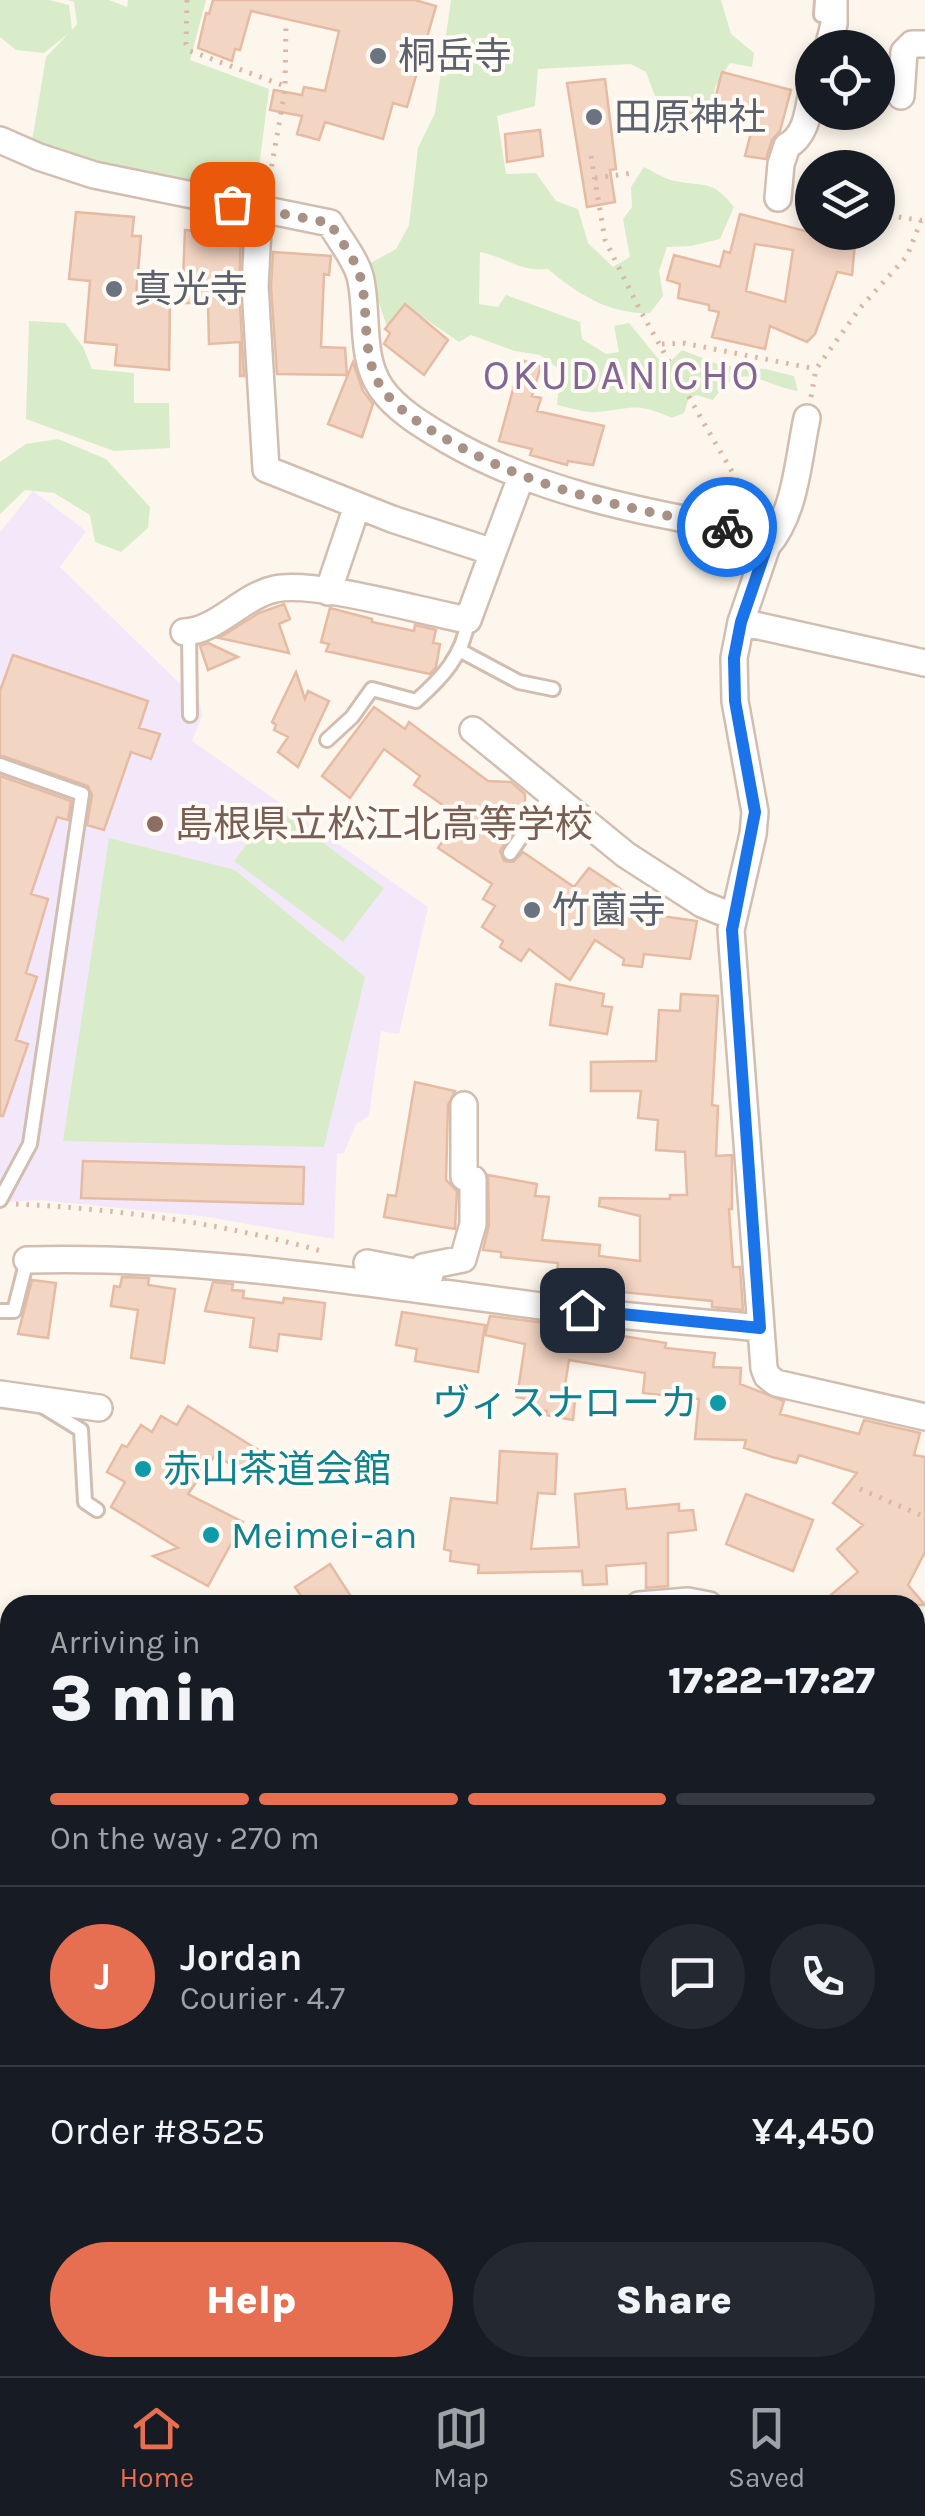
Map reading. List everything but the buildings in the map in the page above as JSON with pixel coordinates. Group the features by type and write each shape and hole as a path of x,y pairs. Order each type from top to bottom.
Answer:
{"street":[{"path":"902,96 904,52 912,44 925,44"},
{"path":"778,198 787,146 803,130"},
{"path":"0,140 39,158 94,175 330,223 360,274 366,338 382,388 431,430 520,477 614,506 753,532 767,546"},
{"path":"259,209 255,286 266,468 357,506 493,552"},
{"path":"807,418 788,507 778,533 767,546 741,622 734,658 734,689 755,812 732,930 764,1368 776,1383 925,1417"},
{"path":"186,632 196,632 271,589 328,592 468,620 520,477"},
{"path":"328,592 357,506"},
{"path":"741,622 925,664"},
{"path":"473,730 643,866 702,904 734,917"},
{"path":"418,1273 423,1266 463,1259 473,1224 473,1180 464,1176 464,1105"},
{"path":"27,1260 94,1258 196,1265 760,1328"},
{"path":"367,1263 536,1293 547,1307"},
{"path":"0,1394 98,1408"}],"lane":[{"path":"822,0 827,8"},
{"path":"327,740 352,718 372,689 416,702 461,652 468,620"},
{"path":"186,632 190,715"},
{"path":"461,652 519,682 553,690"},
{"path":"0,765 82,794 30,1144 7,1202"},
{"path":"510,853 552,793"},
{"path":"0,1311 14,1311 27,1260"},
{"path":"32,1401 82,1430 85,1502 97,1510"}],"path":[{"path":"187,0 186,44 190,51 285,86"},
{"path":"270,177 285,86 286,21"},
{"path":"591,156 605,240 640,310 744,492"},
{"path":"595,178 632,173"},
{"path":"662,344 683,342 816,369 860,308 907,256 923,221 895,217"},
{"path":"7,1202 233,1229 367,1263"},
{"path":"860,1489 925,1518"}],"shaded area":[{"name":"島根県立松江北高等学校","path":"33,491 86,531 60,567 200,703 202,716 192,741 428,907 399,1034 381,1031 369,1116 356,1124 344,1153 337,1154 334,1239 208,1217 40,1200 0,1203 0,532"}],"green space":[{"path":"0,0 49,0 69,5 72,30 77,24 74,2 67,0 109,0 127,7 128,0 206,0 190,60 269,89 258,175 251,174 245,192 128,170 32,141 46,57 69,33 44,53 16,50 0,37"},
{"path":"451,0 721,0 731,34 754,53 752,67 730,63 715,87 713,106 689,115 655,96 646,72 631,64 538,69 535,106 497,116 506,174 536,173 556,201 578,209 588,243 613,267 630,257 623,219 632,207 631,187 644,167 671,180 720,192 734,207 720,239 667,247 659,271 663,296 650,313 608,307 548,269 522,267 480,252 479,304 498,307 506,295 580,322 582,339 606,354 619,352 614,326 629,323 665,367 682,350 720,365 794,376 798,391 743,377 724,387 713,400 696,395 688,400 684,413 672,418 642,408 583,411 557,405 560,370 540,355 515,351 471,335 459,342 408,307 387,327 367,265 396,249 409,225 418,148 435,113"},
{"path":"29,321 65,323 83,347 92,369 134,373 134,403 169,403 170,448 114,451 26,419"},
{"path":"58,439 106,459 150,507 148,528 121,552 95,542 90,515 54,493 25,490 0,514 0,462 26,444"},
{"name":"島根県立松江北高等学校","path":"275,807 384,888 343,942 234,861"},
{"name":"島根県立松江北高等学校","path":"109,838 235,870 365,977 324,1147 63,1141"}],"way so far":[{"path":"232,204 330,223 360,274 374,374 400,407 431,430 520,477 572,495 727,527"}],"place":[{"name":"桐岳寺","path":"378,56"},
{"name":"田原神社","path":"594,117"},
{"name":"真光寺","path":"114,289"},
{"name":"島根県立松江北高等学校","path":"155,824"},
{"name":"竹薗寺","path":"532,910"},
{"name":"ヴィスナローカ","path":"718,1403"},
{"name":"赤山茶道会館","path":"143,1469"},
{"name":"Meimei-an","path":"211,1535"}],"district":[{"name":"OKUDANICHO","path":"622,374"}],"route":[{"path":"582,1310 760,1328 732,930 755,812 735,701 734,658 736,638 767,546 753,532 727,527"}]}
